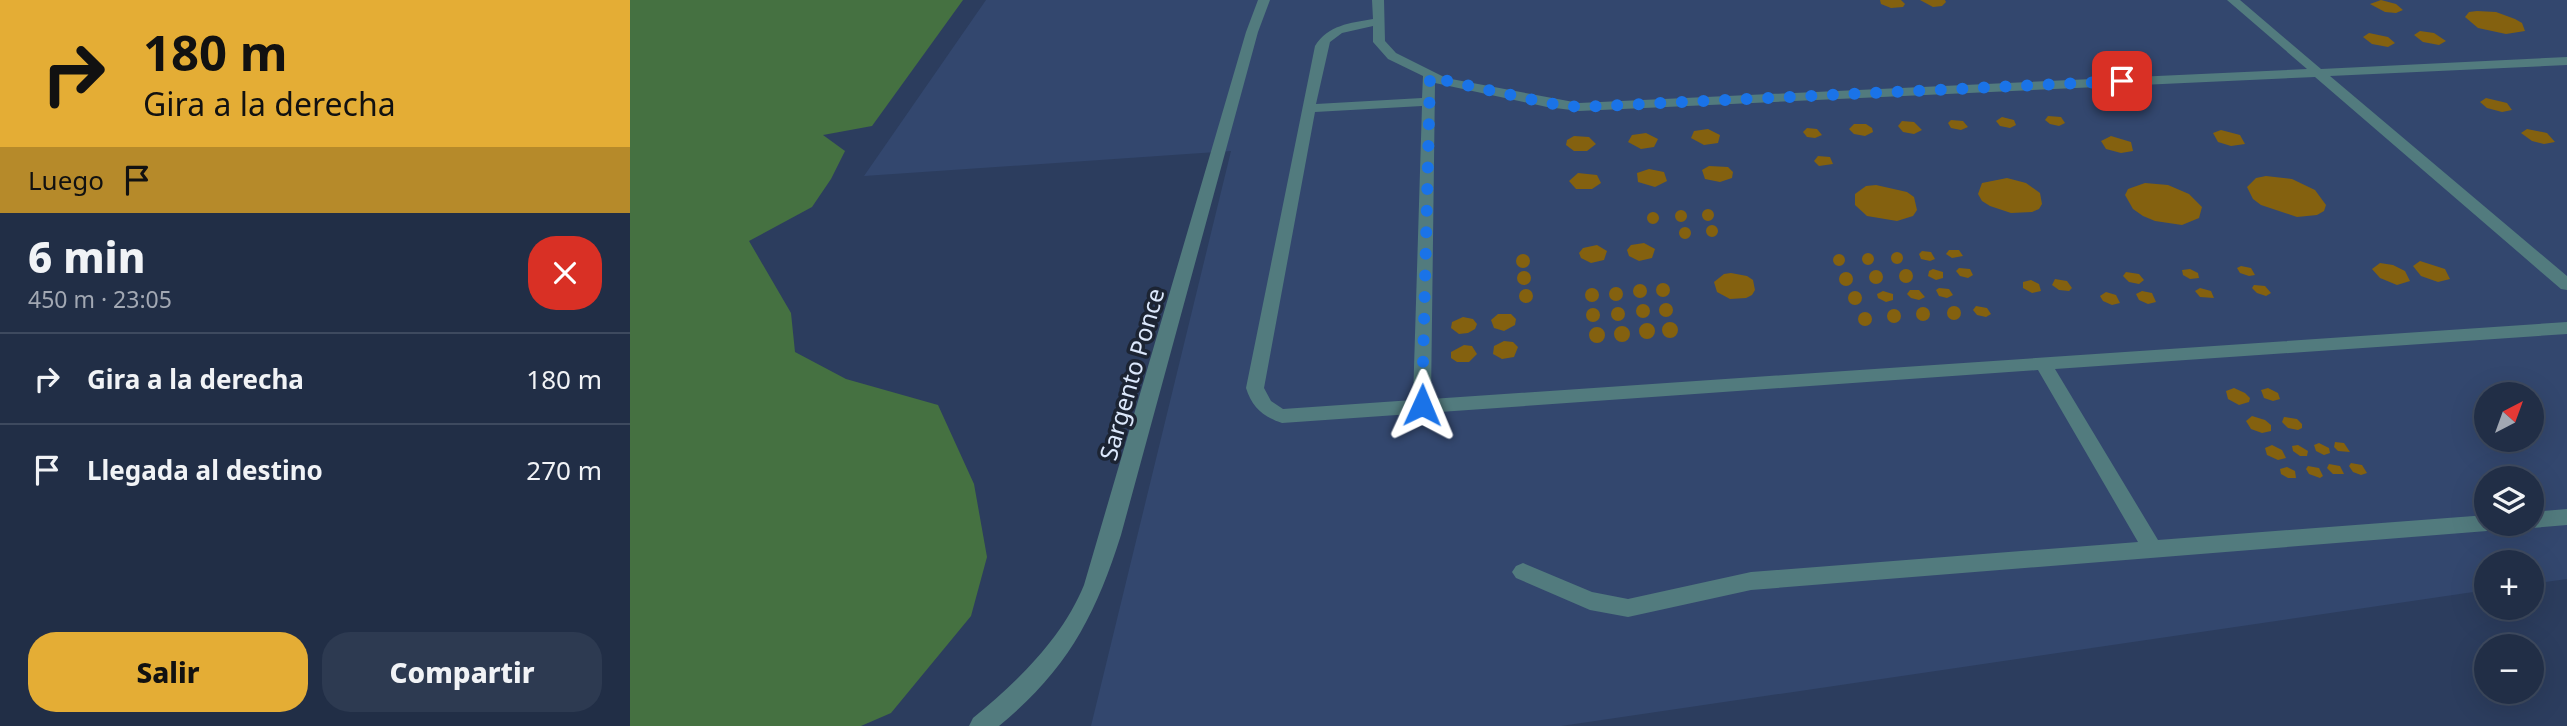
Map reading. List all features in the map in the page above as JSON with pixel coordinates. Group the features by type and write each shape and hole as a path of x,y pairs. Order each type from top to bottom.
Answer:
{"street":[{"name":"Sargento Ponce","path":"981,726 1035,678 1066,639 1089,598 1111,535 1252,32 1264,0"},
{"path":"1378,0 1379,42 1383,48 1430,77 1547,103 1579,107 2567,61"},
{"path":"2232,0 2567,285"},
{"path":"1379,22 1339,30 1324,40 1255,388 1258,400 1269,411 1282,416 2567,328"},
{"path":"1422,405 1430,77"},
{"path":"1311,108 1428,102"},
{"path":"2043,363 2152,548"},
{"path":"2544,519 2567,517"},
{"path":"1523,572 1590,601 1628,608 1751,581 2474,524"}],"shaded area":[{"path":"986,0 2567,0 2567,579 2544,582 2544,550 2474,550 2474,592 1561,726 1091,726 1231,151 864,176"}],"green space":[{"path":"630,0 963,0 872,126 823,135 845,151 831,179 812,207 749,241 791,313 795,352 846,379 938,405 974,484 987,557 971,616 891,713 861,726 630,726"}],"building":[{"path":"1880,0 1901,0 1905,4 1903,7 1891,8 1881,4"},
{"path":"1920,0 1946,2 1942,6 1933,7"},
{"path":"2381,0 2396,4 2403,10 2396,13 2385,12 2370,4"},
{"path":"2469,12 2496,12 2515,19 2522,23 2525,31 2506,34 2478,28 2465,17"},
{"path":"2420,31 2434,33 2446,41 2439,45 2423,42 2414,35"},
{"path":"2369,33 2388,37 2395,43 2388,47 2372,44 2363,37"},
{"path":"2486,98 2507,103 2512,110 2502,112 2487,108 2480,102"},
{"path":"2048,116 2061,117 2065,123 2059,126 2050,124 2045,120"},
{"path":"2002,117 2014,120 2016,125 2010,128 2000,126 1996,121"},
{"path":"1951,120 1963,121 1968,127 1961,130 1951,128 1948,123"},
{"path":"1902,121 1914,122 1922,130 1914,134 1903,132 1898,126"},
{"path":"1854,124 1866,124 1873,132 1865,136 1854,134 1849,129"},
{"path":"1807,128 1817,129 1822,135 1807,137 1803,132"},
{"path":"1708,129 1720,135 1718,143 1704,145 1691,138 1694,131"},
{"path":"2527,129 2547,133 2555,142 2544,144 2532,141 2521,133"},
{"path":"2221,130 2240,135 2245,144 2231,146 2218,142 2213,133"},
{"path":"1646,133 1658,139 1654,147 1641,149 1628,142 1632,135"},
{"path":"1574,136 1589,137 1596,144 1587,151 1574,151 1566,145 1567,140"},
{"path":"2111,136 2131,142 2133,151 2121,153 2106,149 2101,141"},
{"path":"1818,156 1830,157 1833,164 1819,166 1814,161"},
{"path":"1709,166 1728,167 1733,172 1732,178 1720,182 1705,179 1702,170"},
{"path":"1649,169 1664,172 1667,181 1655,187 1638,182 1637,173"},
{"path":"1578,173 1597,175 1601,183 1592,189 1576,189 1569,181"},
{"path":"2266,176 2292,179 2315,190 2326,205 2324,211 2317,215 2297,217 2261,205 2253,199 2247,187 2256,178"},
{"path":"2007,178 2026,183 2040,193 2042,204 2039,209 2011,213 1982,201 1978,194 1982,183"},
{"path":"2145,183 2168,185 2189,194 2202,207 2199,218 2182,225 2155,221 2143,216 2133,209 2125,195 2128,189"},
{"path":"1876,185 1907,192 1914,197 1917,210 1913,216 1897,221 1867,216 1855,205 1855,194 1866,186"},
{"path":"1708,209 1714,215 1708,221 1702,215"},
{"path":"1681,210 1687,216 1681,222 1675,216"},
{"path":"1653,212 1659,218 1653,224 1647,218"},
{"path":"1712,225 1718,231 1712,237 1706,231"},
{"path":"1685,227 1691,233 1685,239 1679,233"},
{"path":"1644,243 1655,249 1652,258 1639,261 1629,256 1627,250 1631,245"},
{"path":"1597,245 1607,251 1604,260 1591,263 1581,258 1579,253 1583,248"},
{"path":"1949,250 1959,250 1963,256 1952,258 1946,254"},
{"path":"1922,251 1931,252 1935,259 1921,259 1919,254"},
{"path":"1892,253 1902,253 1902,263 1892,263"},
{"path":"1523,254 1528,256 1528,266 1523,268 1518,266 1516,261 1518,256"},
{"path":"1863,254 1873,254 1873,264 1863,264"},
{"path":"1834,255 1844,255 1844,265 1834,265"},
{"path":"2420,261 2445,269 2450,279 2438,282 2421,276 2413,266"},
{"path":"2380,263 2405,271 2410,281 2397,285 2380,278 2372,269"},
{"path":"1959,268 1970,269 1973,275 1968,278 1960,276 1956,271"},
{"path":"2237,268 2251,268 2255,275 2240,273"},
{"path":"1906,269 1911,271 1911,281 1906,283 1901,281 1899,276 1901,271"},
{"path":"1933,269 1943,272 1943,278 1936,280 1928,276"},
{"path":"2190,269 2198,273 2199,278 2190,279 2183,275 2182,270"},
{"path":"1876,270 1881,272 1881,282 1876,284 1871,282 1869,277 1871,272"},
{"path":"1521,271 1527,271 1531,278 1527,285 1521,285 1517,281 1517,275"},
{"path":"1846,272 1851,274 1851,284 1846,286 1841,284 1839,279 1841,274"},
{"path":"2126,272 2139,274 2144,280 2139,284 2129,282 2123,276"},
{"path":"1731,273 1753,280 1755,290 1752,295 1730,299 1717,292 1714,282 1724,274"},
{"path":"2055,279 2067,281 2072,288 2069,291 2059,290 2052,285"},
{"path":"2031,280 2039,284 2041,291 2032,293 2023,288 2023,282"},
{"path":"1660,283 1666,283 1670,290 1666,297 1660,297 1656,293 1656,287"},
{"path":"1637,284 1643,284 1647,291 1643,298 1637,298 1633,294 1633,288"},
{"path":"2254,285 2265,286 2271,293 2266,296 2257,293 2252,288"},
{"path":"1613,287 1619,287 1623,294 1619,301 1613,301 1609,297 1609,291"},
{"path":"1589,288 1595,288 1599,295 1595,302 1589,302 1585,298 1585,292"},
{"path":"2200,288 2211,291 2214,298 2200,297 2195,291"},
{"path":"1523,289 1529,289 1533,296 1529,303 1523,303 1519,299 1519,293"},
{"path":"1949,289 1953,295 1947,298 1939,296 1936,290"},
{"path":"1910,290 1919,290 1925,297 1919,300 1911,298 1907,294"},
{"path":"1855,291 1860,293 1860,303 1855,305 1850,303 1848,298 1850,293"},
{"path":"1883,291 1893,294 1893,300 1886,302 1878,298 1877,294"},
{"path":"2142,291 2152,293 2156,302 2148,304 2139,300 2136,294"},
{"path":"2106,292 2116,295 2120,303 2112,305 2103,301 2100,296"},
{"path":"1663,303 1669,303 1673,310 1669,317 1663,317 1659,313 1659,307"},
{"path":"1640,304 1646,304 1650,311 1646,318 1640,318 1636,314 1636,308"},
{"path":"1951,306 1957,306 1961,313 1957,320 1951,320 1947,316 1947,310"},
{"path":"1976,306 1987,308 1991,314 1986,317 1977,315 1973,310"},
{"path":"1615,307 1621,307 1625,314 1621,321 1615,321 1611,317 1611,311"},
{"path":"1920,307 1926,307 1930,314 1926,321 1920,321 1916,317 1916,311"},
{"path":"1590,308 1596,308 1600,315 1596,322 1590,322 1586,318 1586,312"},
{"path":"1891,309 1897,309 1901,316 1897,323 1891,323 1887,319 1887,313"},
{"path":"1862,312 1868,312 1872,319 1868,326 1862,326 1858,322 1858,316"},
{"path":"1498,314 1511,314 1516,319 1515,325 1504,331 1494,328 1491,320"},
{"path":"1463,317 1473,319 1477,324 1475,329 1468,333 1459,334 1451,328 1452,322"},
{"path":"1670,322 1678,330 1670,338 1662,330"},
{"path":"1647,323 1655,331 1647,339 1639,331"},
{"path":"1622,326 1630,334 1622,342 1614,334"},
{"path":"1597,327 1605,335 1597,343 1589,335"},
{"path":"1504,341 1513,342 1518,347 1514,357 1502,359 1493,354 1494,346"},
{"path":"1464,345 1472,346 1477,354 1469,362 1457,362 1451,358 1451,352"},
{"path":"2234,388 2245,393 2250,398 2249,402 2239,405 2228,399 2226,391"},
{"path":"2268,388 2278,393 2280,399 2273,401 2264,398 2261,390"},
{"path":"2252,416 2265,420 2271,425 2271,431 2262,433 2251,429 2246,421"},
{"path":"2284,417 2297,419 2302,428 2288,428 2282,422"},
{"path":"2335,442 2344,443 2350,452 2338,451 2334,447"},
{"path":"2319,443 2329,448 2330,453 2324,455 2316,451 2314,445"},
{"path":"2272,445 2282,450 2286,458 2278,460 2267,455 2265,448"},
{"path":"2298,445 2308,451 2307,456 2300,456 2293,451 2292,446"},
{"path":"2351,463 2362,465 2367,473 2361,475 2353,472 2349,466"},
{"path":"2329,464 2340,466 2344,474 2333,474 2327,468"},
{"path":"2308,466 2319,468 2323,476 2320,478 2309,474 2306,469"},
{"path":"2287,467 2295,471 2296,478 2281,474 2280,469"}],"route":[{"path":"1422,405 1430,77 1547,103 1579,107 2122,81"}]}
